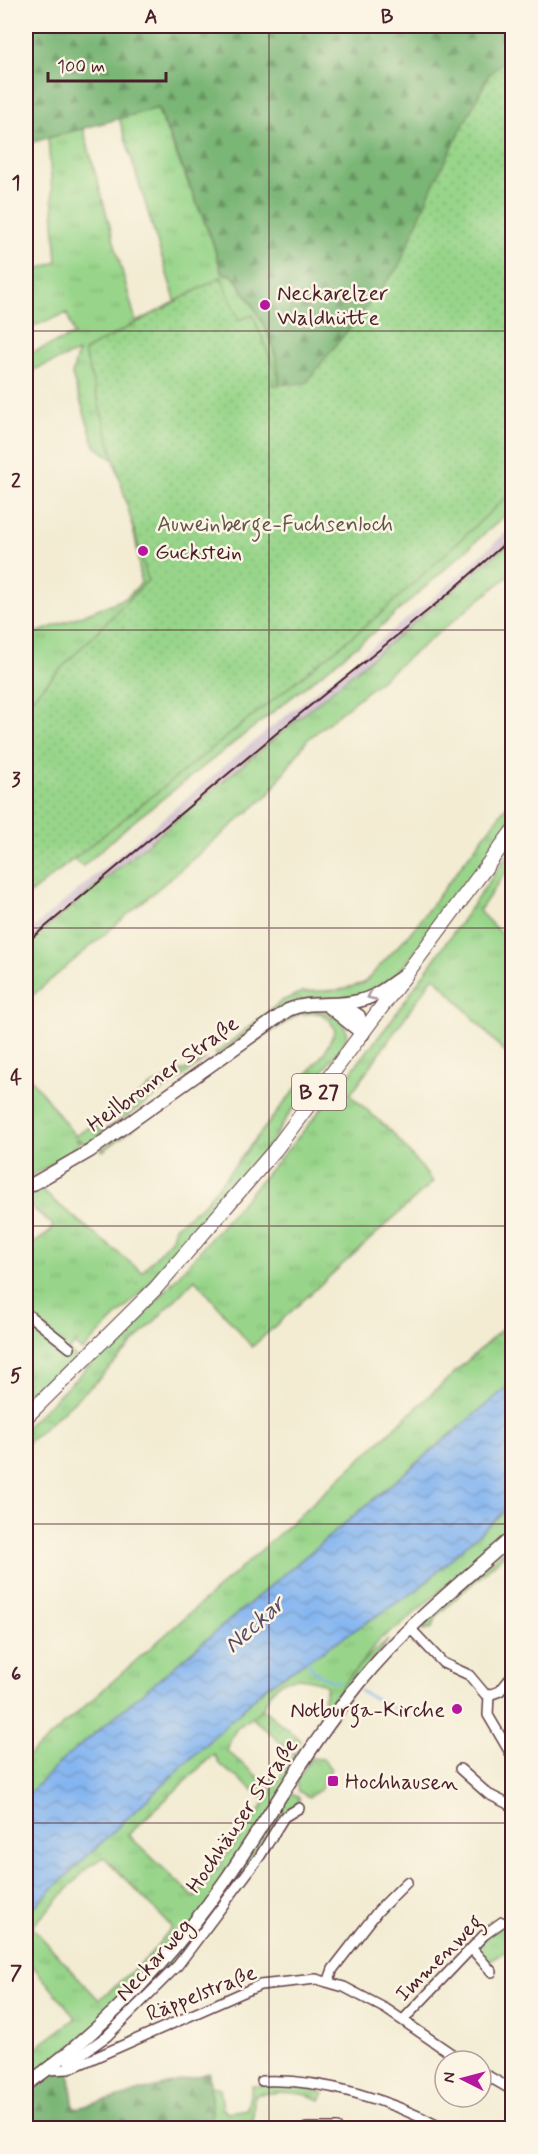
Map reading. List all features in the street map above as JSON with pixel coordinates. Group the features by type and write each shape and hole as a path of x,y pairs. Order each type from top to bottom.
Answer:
{"main road":[{"name":"B 27","path":"26,1417 176,1266 274,1150 513,832"},
{"name":"Heilbronner Straße","path":"26,1188 90,1151 288,1010 311,1003 340,1004 374,996 409,972"},
{"path":"340,1004 359,1016 363,1034"},
{"path":"327,1005 363,1034"},
{"name":"Hochhäuser Straße","path":"26,2085 119,2006 184,1934 225,1881 312,1746 361,1681 410,1628 513,1537"}],"street":[{"path":"26,1313 70,1347"},
{"path":"410,1628 443,1663 470,1675 485,1694 500,1691 513,1676"},
{"path":"489,1695 488,1715 513,1756"},
{"path":"460,1769 488,1794 513,1806"},
{"name":"Neckarweg","path":"69,2069 69,2063 107,2036 178,1965 242,1881 284,1817 299,1808"},
{"path":"329,1980 333,1969 378,1911 407,1882"},
{"name":"Immenweg","path":"403,2020 484,1935 502,1922"},
{"path":"472,1949 492,1972"},
{"name":"Räppelstraße","path":"46,2070 69,2069 260,1985 316,1979 329,1980 403,2020 445,2049"},
{"path":"493,2079 513,2090"},
{"path":"262,2080 304,2083 342,2091 398,2107 442,2128"},
{"path":"306,2128 338,2128"}],"shaded area":[{"path":"512,527 512,541 481,569 199,799 26,945 26,934 253,742 440,592"}],"green space":[{"path":"26,26 512,26 512,149 301,413 278,397 277,364 267,333 251,303 232,275 222,273 212,240 158,108 26,144"},
{"name":"Auweinberge-Fuchsenloch","path":"512,52 512,492 379,615 26,897 26,704 148,580 84,351 221,277 239,320 253,315 275,370 273,385 306,383 399,266 432,187 489,75"},
{"name":"Auweinberge-Fuchsenloch","path":"157,108 212,240 222,273 241,275 233,276 252,303 268,333 277,364 278,397 512,149 512,509 377,630 128,826 83,866 69,857 26,815 26,637 126,598 141,583 136,541 131,522 133,521 114,460 95,446 72,375 78,352 26,373 26,355 74,335 67,313 26,329 26,274 57,262 48,137 83,128 136,322 176,303 119,118"},
{"path":"512,541 512,573 307,740 268,795 26,1001 26,945"},
{"path":"512,799 512,822 403,968 389,981 359,998 317,997 292,1004 280,1010 219,1055 215,1054 282,1001 302,992 339,990 364,983 411,932"},
{"path":"512,849 512,863 479,911 512,945 512,1060 434,976 350,1095 394,1134 433,1182 252,1347 195,1279 98,1380 26,1444 26,1427 159,1298 307,1127 388,1025"},
{"path":"310,1008 332,1015 343,1024 346,1030 344,1044 289,1114 267,1149 149,1284 82,1351 75,1345 77,1341 63,1359 71,1353 78,1359 26,1407 26,1249 51,1231 53,1225 26,1203 26,1195 38,1188 142,1272 172,1238 175,1227 204,1204 324,1053 335,1031 330,1020 320,1013 299,1014 227,1060 296,1011"},
{"path":"207,1059 87,1145 76,1138 81,1147 26,1179 26,1072 75,1136 95,1124 101,1132 123,1118 120,1108 149,1087"},
{"path":"210,1072 103,1151 101,1149"},
{"path":"512,1320 512,1383 63,1760 26,1796 26,1758 268,1544"},
{"path":"512,1504 512,1530 475,1565 469,1566 400,1626 381,1638 354,1672 388,1640 284,1789 299,1798 299,1808 284,1817 238,1884 188,1949 162,1980 103,2037 65,2065 26,2085 26,2060 41,2044 76,2018 26,1958 26,1914 266,1687 417,1590","holes":["296,1678 312,1680 327,1686 320,1714 339,1691 320,1724 303,1747 295,1752 262,1807 195,1898 128,1835 214,1754 220,1765 264,1798 270,1787 227,1751 239,1726 264,1707 275,1687 282,1682","104,1857 172,1927 147,1958 99,2000 32,1927 90,1865"]},
{"path":"512,1542 512,1548 437,1615 432,1628 423,1630 431,1614"},
{"path":"263,1709 300,1740 292,1752 251,1717"},
{"path":"311,1758 323,1759 331,1769 320,1790 309,1797 298,1791 296,1781"},
{"path":"512,1915 512,1947 485,1964 472,1949"},
{"path":"69,2069 74,2109 209,2073 213,2128 26,2128 26,2085 46,2070"},
{"path":"284,2084 304,2086 324,2093 320,2100 304,2094 288,2092 254,2095 253,2122 257,2128 213,2128 210,2086 220,2088 223,2109 228,2112 247,2109 252,2086"}],"water":[{"name":"Neckar","path":"512,1383 512,1504 417,1590 266,1687 26,1914 26,1796 63,1760"}],"waterway":[{"path":"306,1660 320,1676 341,1682"},
{"path":"360,1691 410,1717"}],"railway":[{"path":"26,943 290,722 447,595 512,537"}],"place":[{"name":"Neckarelzer Waldhütte","path":"265,305"},
{"name":"Guckstein","path":"143,551"},
{"name":"Notburga-Kirche","path":"457,1709"},
{"name":"Hochhausen","path":"333,1781"}]}
